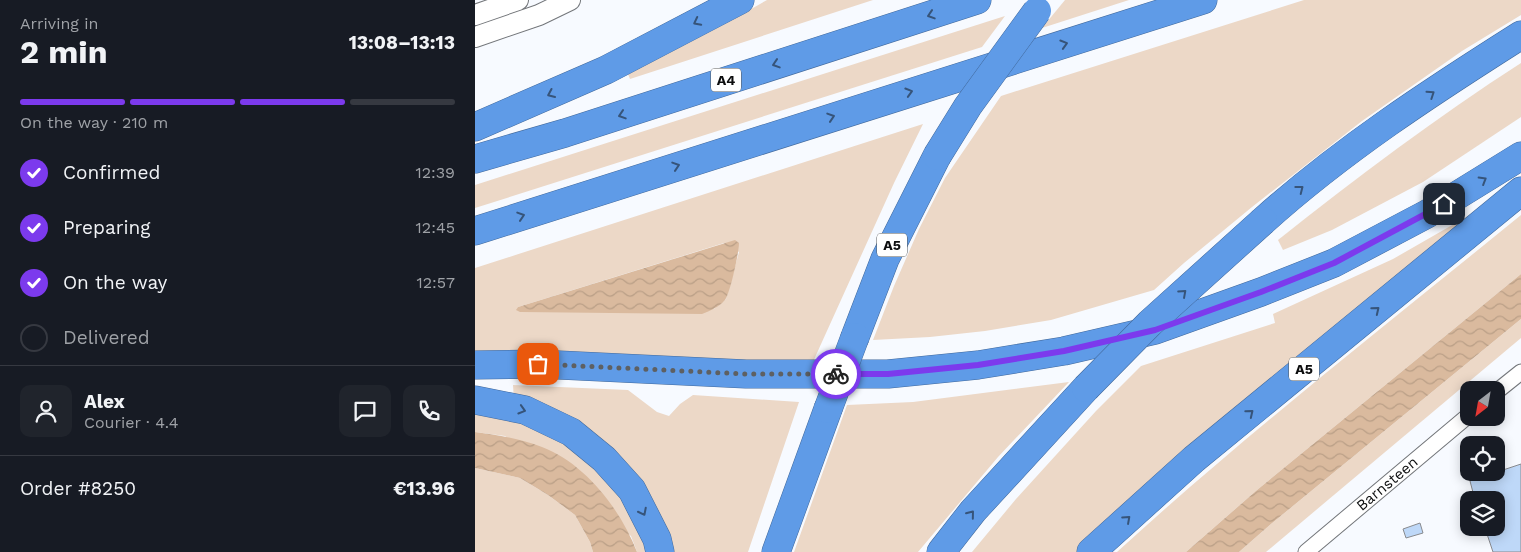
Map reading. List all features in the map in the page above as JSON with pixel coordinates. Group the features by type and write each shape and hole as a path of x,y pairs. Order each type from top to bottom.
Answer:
{"highway":[{"path":"475,127 606,70 741,0"},
{"name":"A4","path":"475,159 565,133 977,0"},
{"name":"A5","path":"776,552 885,259 937,156 968,106 1045,0"},
{"path":"475,230 1203,0"},
{"path":"941,552 973,511 1086,388 1150,323 1287,199 1365,138 1521,35"},
{"path":"475,365 538,364 746,374 888,374 978,365 1064,351 1155,330 1261,292 1334,263 1427,214 1521,156"},
{"name":"A5","path":"1091,552 1194,459 1521,191"},
{"path":"475,400 525,410 571,432 604,459 632,490 657,539 660,552"}],"street":[{"path":"519,0 476,12 479,35 539,15 570,0"},
{"path":"1505,385 1521,372"},
{"name":"Barnsteen","path":"1306,552 1460,423"}],"shaded area":[{"path":"767,0 873,0 630,79 628,74"},
{"path":"1065,0 1129,0 1042,28"},
{"path":"1304,0 1521,0 1521,15 1462,51 1362,121 1252,207 1154,290 1051,320 985,331 930,337 873,340 919,229 945,178 1001,96"},
{"path":"1005,16 982,47 475,208 475,185"},
{"path":"1521,63 1521,117 1423,182 1332,230 1283,250 1278,240 1307,217 1428,126"},
{"path":"923,124 894,183 812,364 475,356 475,268","holes":["724,243 739,252 726,299 714,309 517,310 518,307"]},
{"path":"1515,189 1081,552 972,552 1016,499 1096,411 1141,366 1275,323 1273,314 1393,259"},
{"path":"1521,215 1521,274 1257,490 1186,552 1117,552 1215,465"},
{"path":"1521,319 1521,338 1470,381 1460,381 1460,389 1266,552 1239,552"},
{"path":"1069,382 998,457 918,552 794,552 847,405 913,402"},
{"path":"513,385 628,390 657,412 669,416 680,404 693,395 799,402 748,552 667,552 637,487 514,401"},
{"path":"475,406 568,439 627,496 654,552 637,552 631,536 505,436 475,432"},
{"path":"475,468 520,478 548,495 575,515 590,542 593,552 475,552"}],"water":[{"path":"735,240 739,243 739,248 727,296 720,305 702,314 520,312 516,310 518,307"},
{"path":"1521,274 1521,319 1239,552 1186,552 1257,490"},
{"path":"475,432 534,444 558,454 573,464 600,490 611,505 630,536 637,552 593,552 590,542 575,515 548,495 520,478 475,468"}],"building":[{"path":"1521,464 1521,552 1493,552 1488,536 1505,536 1505,491 1473,491 1470,481 1505,481 1505,469"},
{"path":"1420,523 1423,533 1406,538 1403,529"}],"way so far":[{"path":"538,364 746,374 836,374"}],"route":[{"path":"836,374 888,374 978,365 1064,351 1155,330 1261,292 1334,263 1444,204"}]}
